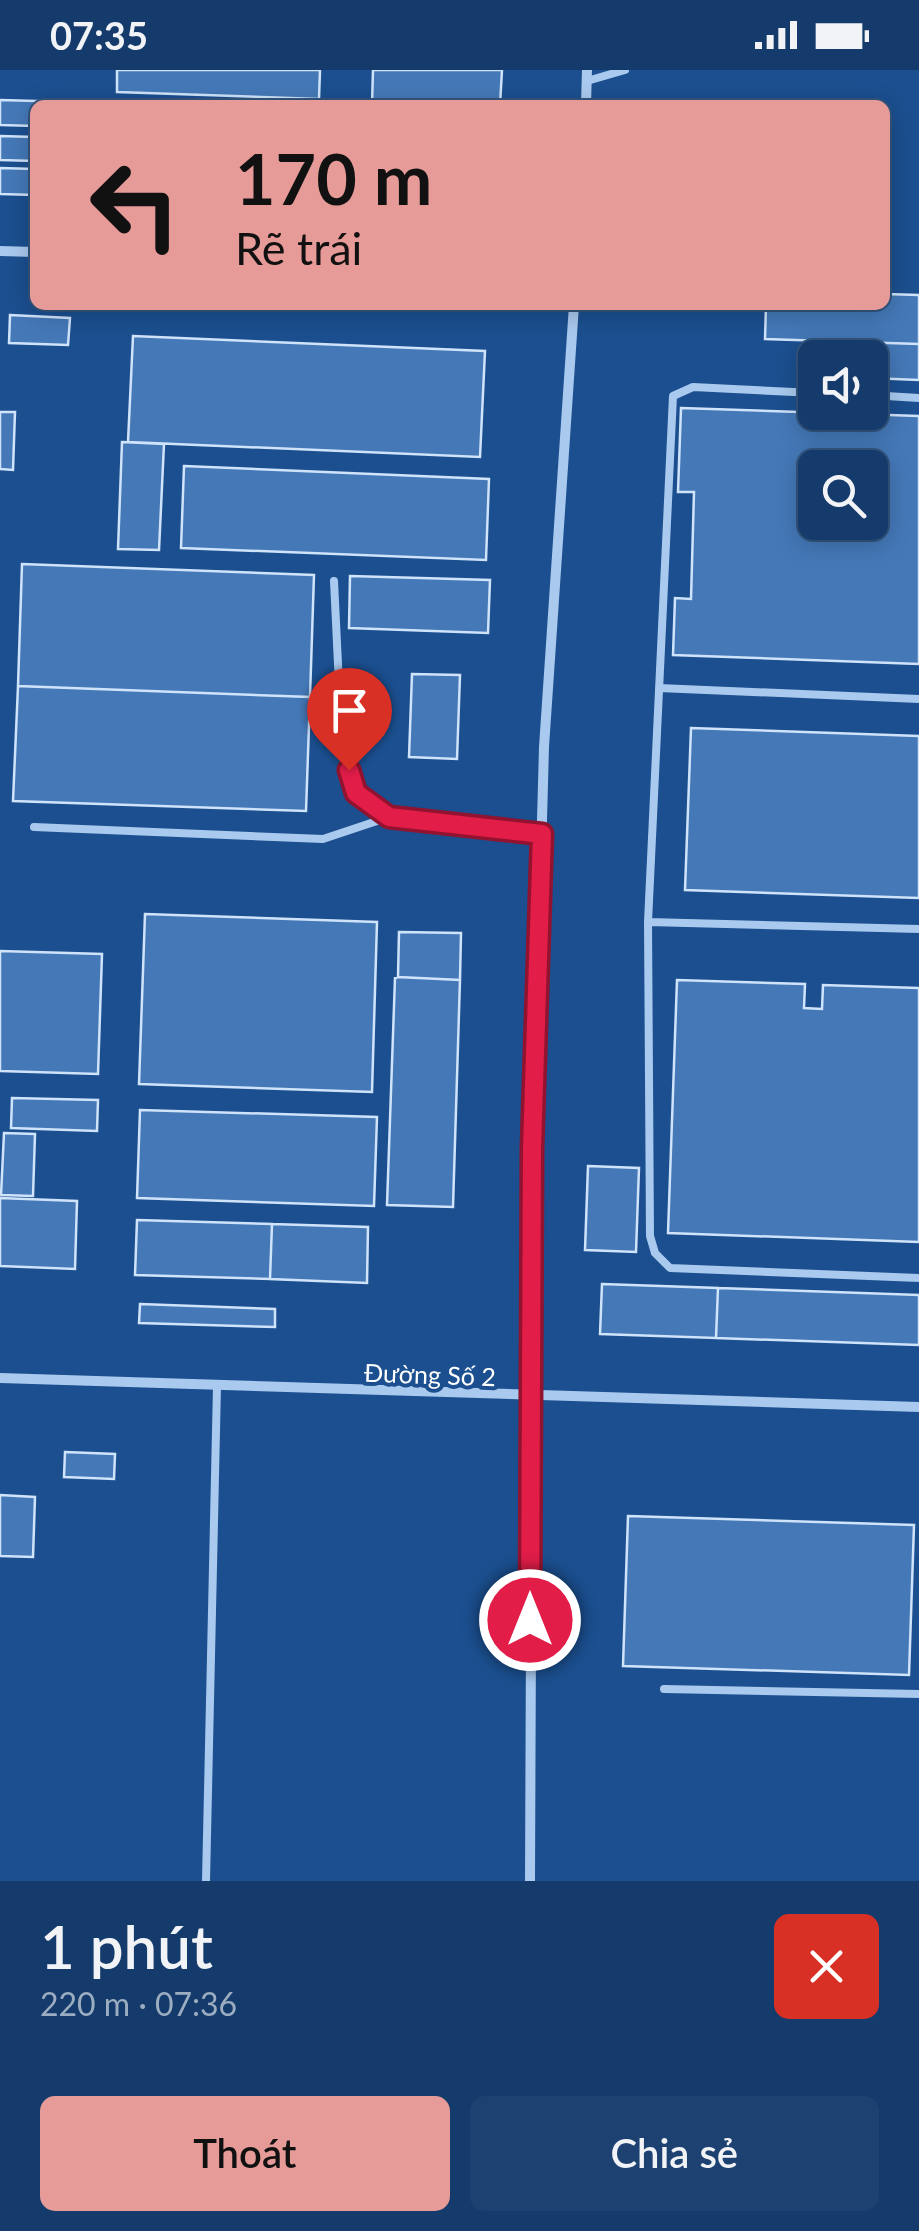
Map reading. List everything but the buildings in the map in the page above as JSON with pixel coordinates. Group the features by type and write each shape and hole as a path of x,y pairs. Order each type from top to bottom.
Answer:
{"street":[{"path":"0,251 30,252"},
{"path":"530,1881 530,1397 542,834 574,310"},
{"name":"Đường Số 2","path":"0,1378 919,1407"}],"lane":[{"path":"587,76 625,70"},
{"path":"798,392 692,387 673,396 648,922 647,1210 655,1253 670,1268 919,1278"},
{"path":"888,397 919,398"},
{"path":"334,581 342,747 356,793 389,817"},
{"path":"659,688 919,699"},
{"path":"34,827 323,839 389,817 542,834"},
{"path":"648,922 919,930"},
{"path":"206,1881 217,1386"},
{"path":"664,1689 919,1694"}],"route":[{"path":"349,770 356,793 389,817 542,834 532,1148 530,1620"}]}
